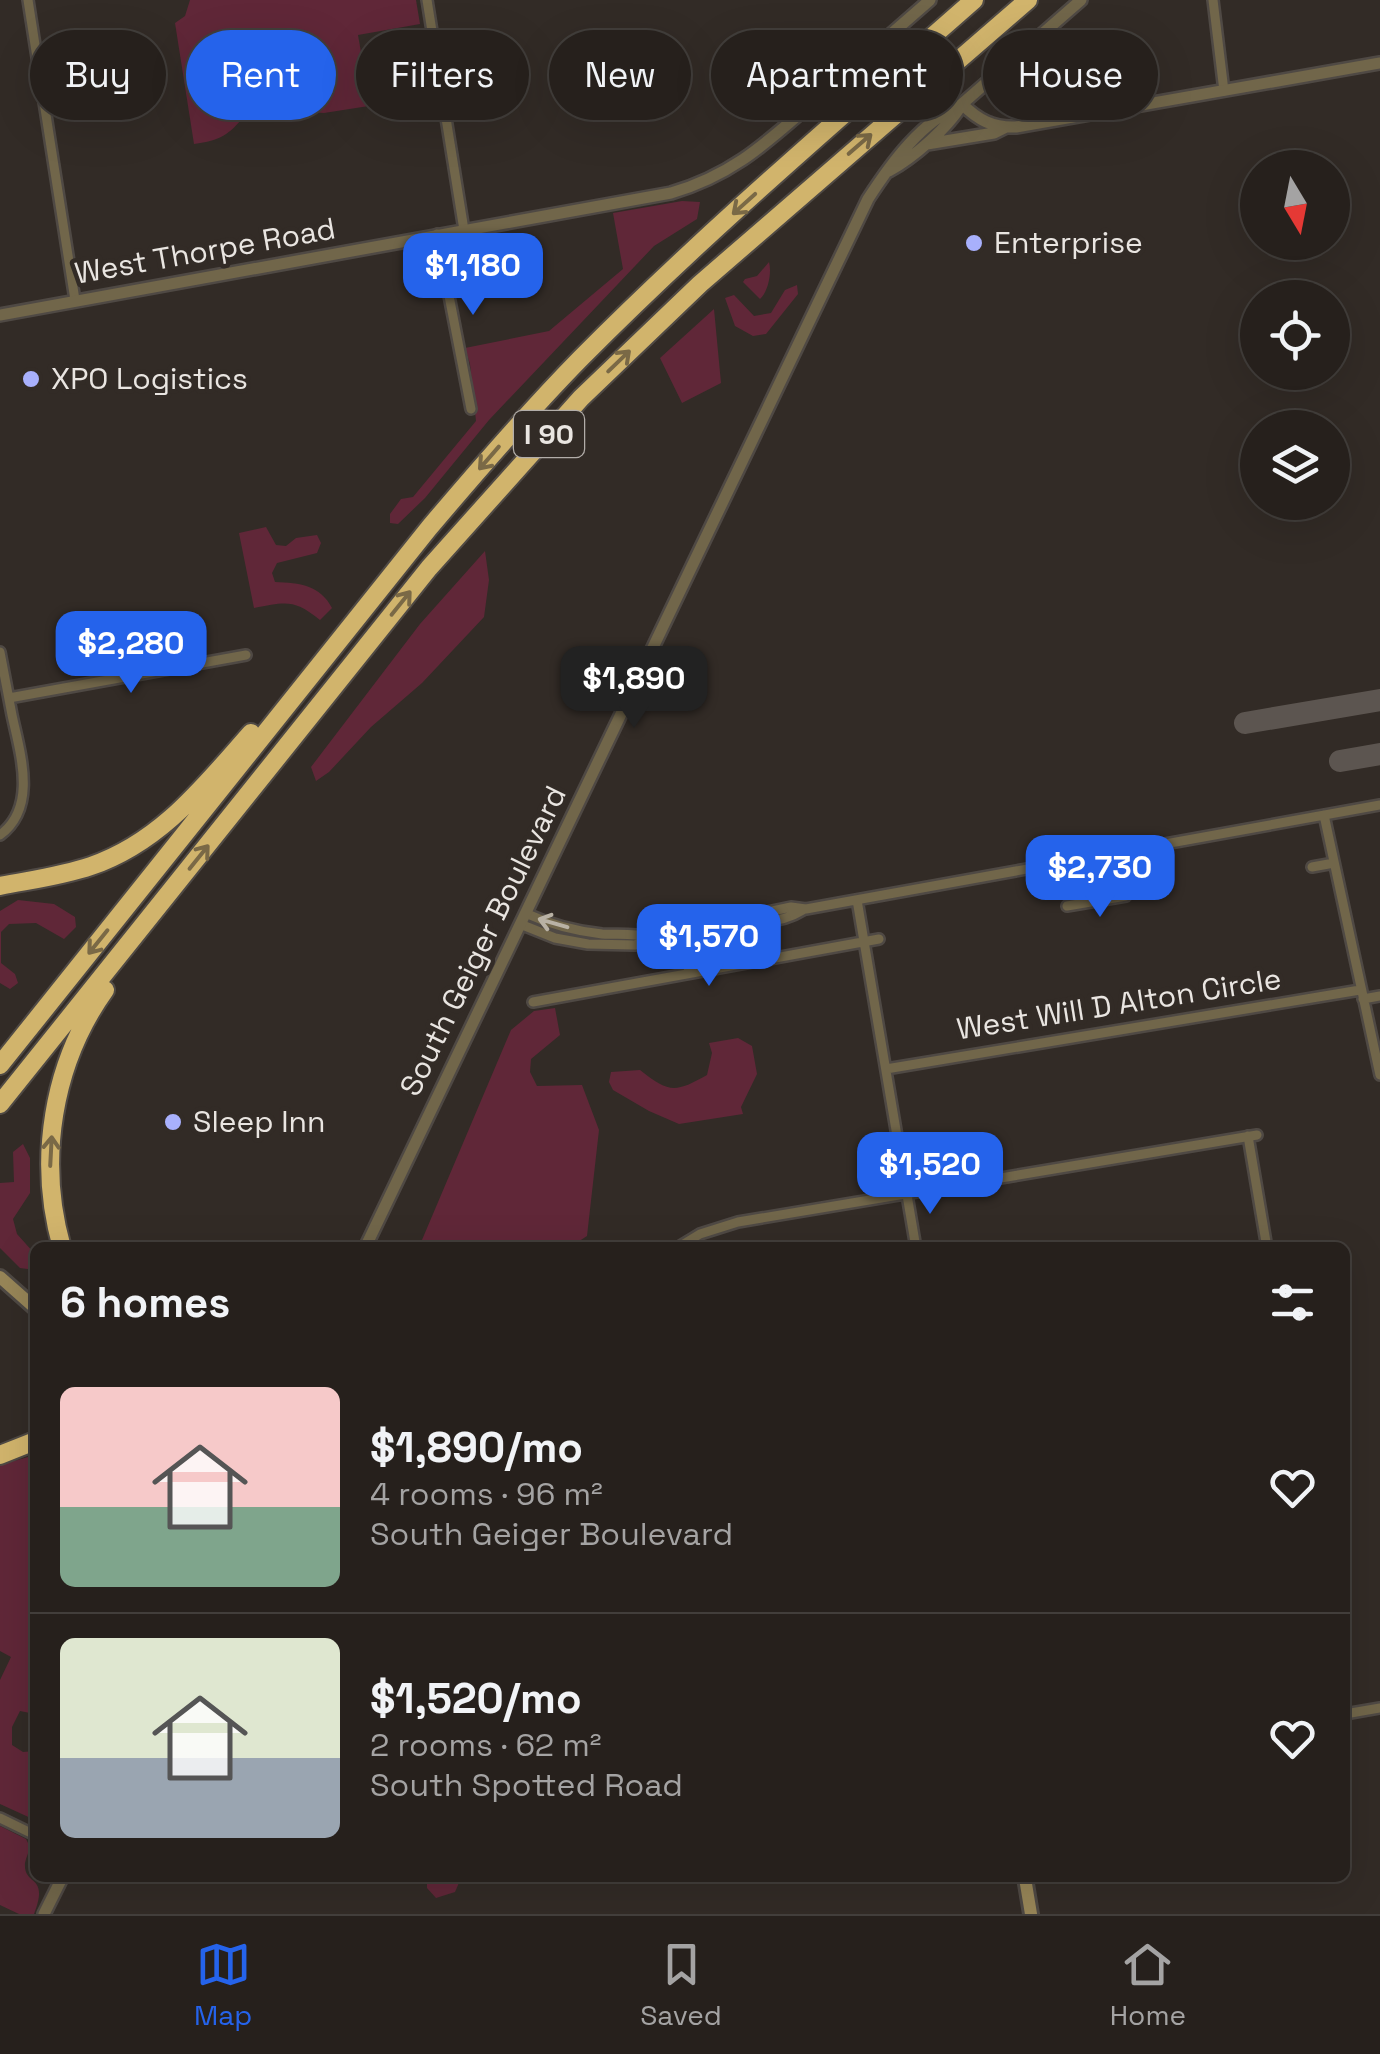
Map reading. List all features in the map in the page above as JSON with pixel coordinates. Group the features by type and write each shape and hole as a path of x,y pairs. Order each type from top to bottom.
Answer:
{"highway":[{"name":"I 90","path":"0,1064 479,470 579,360 719,226 974,0"},
{"name":"I 90","path":"0,1104 429,568 581,398 700,284 1028,0"},
{"path":"0,886 91,866 141,842 176,815 262,720 290,702"},
{"path":"61,1242 50,1167 59,1092 84,1022 122,966 138,933"},
{"path":"0,1456 30,1443"}],"main road":[{"path":"0,1277 30,1304"},
{"path":"1026,1882 1031,1914"}],"street":[{"path":"28,0 75,300"},
{"path":"427,0 464,230"},
{"name":"West Thorpe Road","path":"0,315 671,193 734,168 930,0"},
{"name":"South Geiger Boulevard","path":"963,103 1081,0"},
{"path":"1213,0 1224,90"},
{"path":"919,148 994,133 1006,127 1380,63"},
{"path":"963,105 981,120 1006,127"},
{"name":"South Geiger Boulevard","path":"368,1242 859,216 905,148 937,120"},
{"name":"South Geiger Boulevard","path":"885,173 952,120"},
{"path":"437,234 471,409"},
{"path":"0,652 23,774 23,796 15,820 0,834"},
{"path":"9,698 246,655"},
{"path":"522,918 555,938 588,944 635,945 791,907 806,909 1380,805"},
{"path":"1324,815 1380,1075"},
{"path":"1097,857 1105,899"},
{"path":"1312,867 1334,863"},
{"path":"1067,906 1126,896"},
{"path":"857,900 915,1242"},
{"path":"683,932 689,973"},
{"path":"532,1002 879,939"},
{"name":"West Will D Alton Circle","path":"886,1069 1362,995 1380,996"},
{"path":"687,1242 738,1222 1252,1136 1266,1242"},
{"path":"1350,1713 1380,1708"},
{"path":"0,1818 30,1832"},
{"path":"44,1914 60,1882"}],"shaded area":[{"path":"190,0 416,0 420,24 356,30 356,108 336,111 336,30 186,30 186,93 175,23 185,16"},
{"path":"190,120 241,120 223,136 194,144"},
{"path":"682,201 700,202 697,219 654,246 489,420 425,498 398,524 390,523 390,514 401,499 413,497 476,421 465,348 549,331 623,269 613,213"},
{"path":"769,262 769,282 760,299 743,282 757,276"},
{"path":"797,285 798,294 766,334 753,336 735,326 725,298 734,295 754,316 771,313 785,290"},
{"path":"714,309 721,383 682,403 660,358"},
{"path":"266,527 276,545 286,546 296,538 317,535 321,543 317,553 277,563 272,573 275,582 301,585 322,594 332,608 320,620 289,604 254,608 239,533"},
{"path":"485,551 489,580 484,617 422,683 316,781 311,767 420,624"},
{"path":"18,900 54,904 75,917 76,927 64,939 36,923 9,924 1,932 1,963 15,974 18,983 10,989 0,983 0,911"},
{"path":"555,1008 560,1035 531,1059 530,1072 537,1086 582,1085 599,1130 587,1236 578,1242 421,1242 511,1030 534,1011"},
{"path":"738,1038 752,1046 757,1074 741,1107 743,1114 679,1124 613,1090 609,1082 611,1072 640,1070 672,1088 687,1085 707,1075 712,1053 709,1043"},
{"path":"23,1144 30,1158 30,1193 13,1219 17,1234 30,1249 30,1269 20,1268 0,1248 0,1183 14,1182 13,1152"},
{"path":"30,1456 30,1713 20,1711 12,1727 12,1745 30,1751 30,1818 0,1804 0,1680 11,1657 0,1651 0,1465"},
{"path":"0,1826 26,1839 30,1847 25,1870 39,1892 34,1914 19,1914 0,1905"},
{"path":"427,1882 459,1882 455,1892 436,1898"}],"taxiway":[{"path":"1245,723 1380,700"},
{"path":"1340,761 1380,754"}],"place":[{"name":"Enterprise","path":"974,243"},
{"name":"XPO Logistics","path":"31,379"},
{"name":"Sleep Inn","path":"173,1122"}]}
